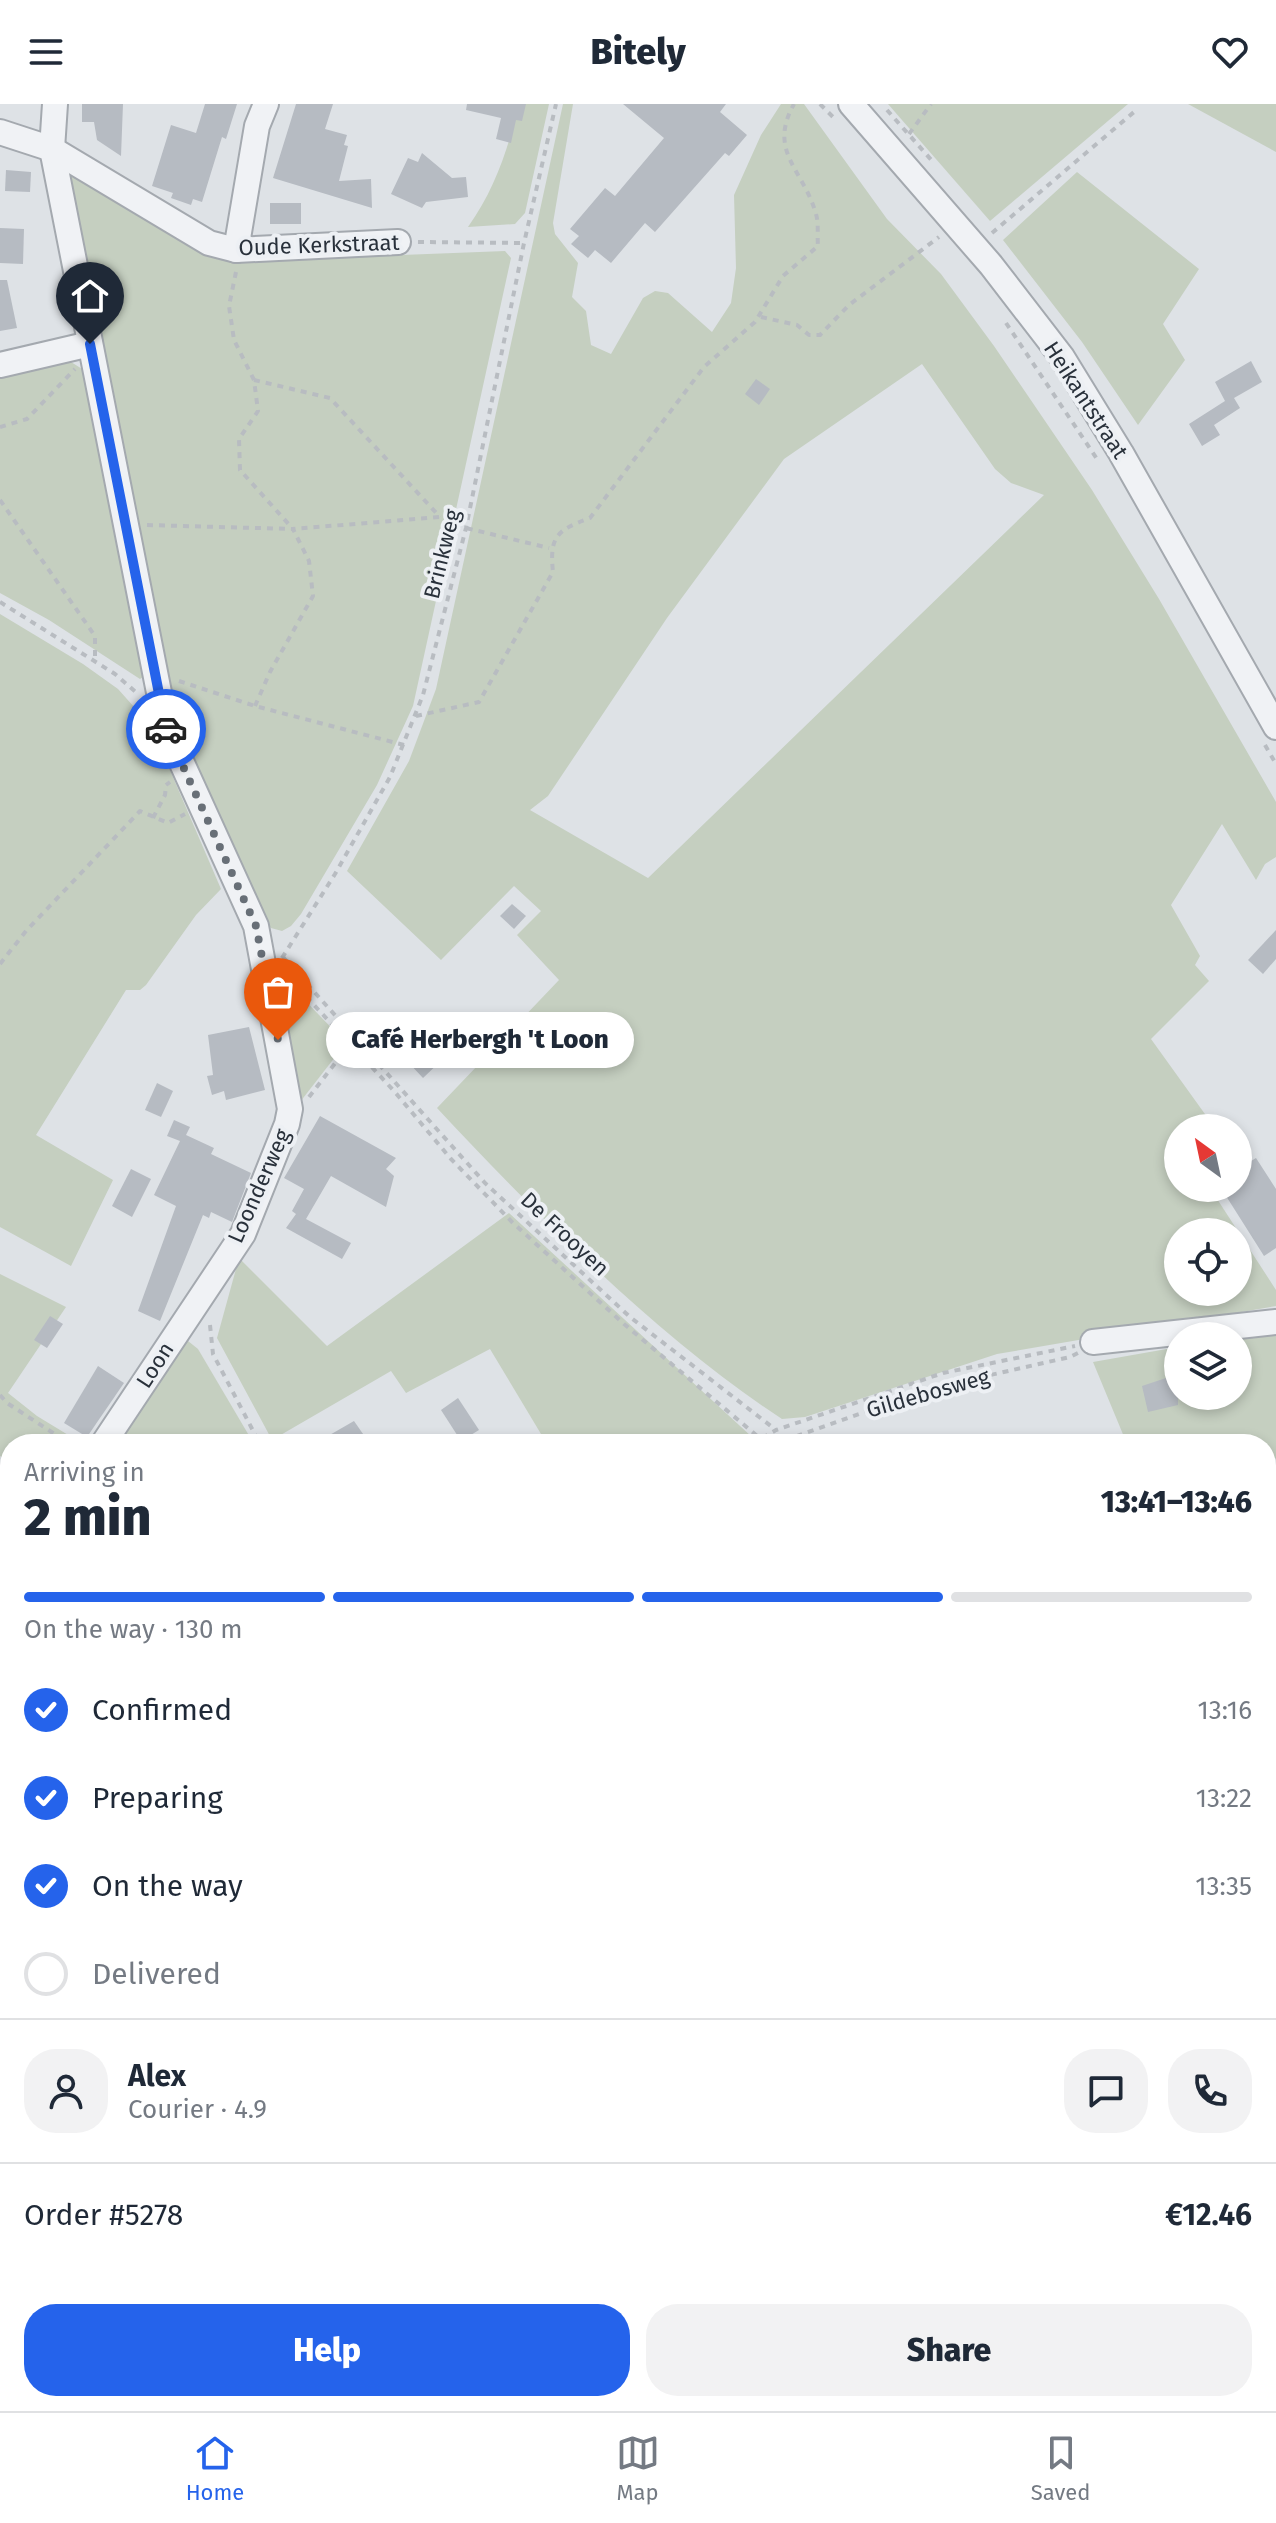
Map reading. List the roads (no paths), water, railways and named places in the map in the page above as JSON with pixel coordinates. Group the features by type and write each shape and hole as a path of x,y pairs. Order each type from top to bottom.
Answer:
{"street":[{"name":"Loonderweg","path":"55,104 52,149 159,700 166,728 185,774 256,926 290,1109 287,1124 243,1234 206,1286"},
{"path":"236,250 257,126 266,104"},
{"name":"Heikantstraat","path":"851,104 991,265 1062,357 1121,453 1268,732"},
{"name":"Oude Kerkstraat","path":"0,132 52,149 209,243 236,250 398,242"},
{"path":"0,365 91,348"},
{"name":"Loon","path":"110,1434 206,1286"},
{"path":"1093,1342 1276,1322"}],"place":[{"name":"Café Herbergh 't Loon","path":"278,1040"}]}
